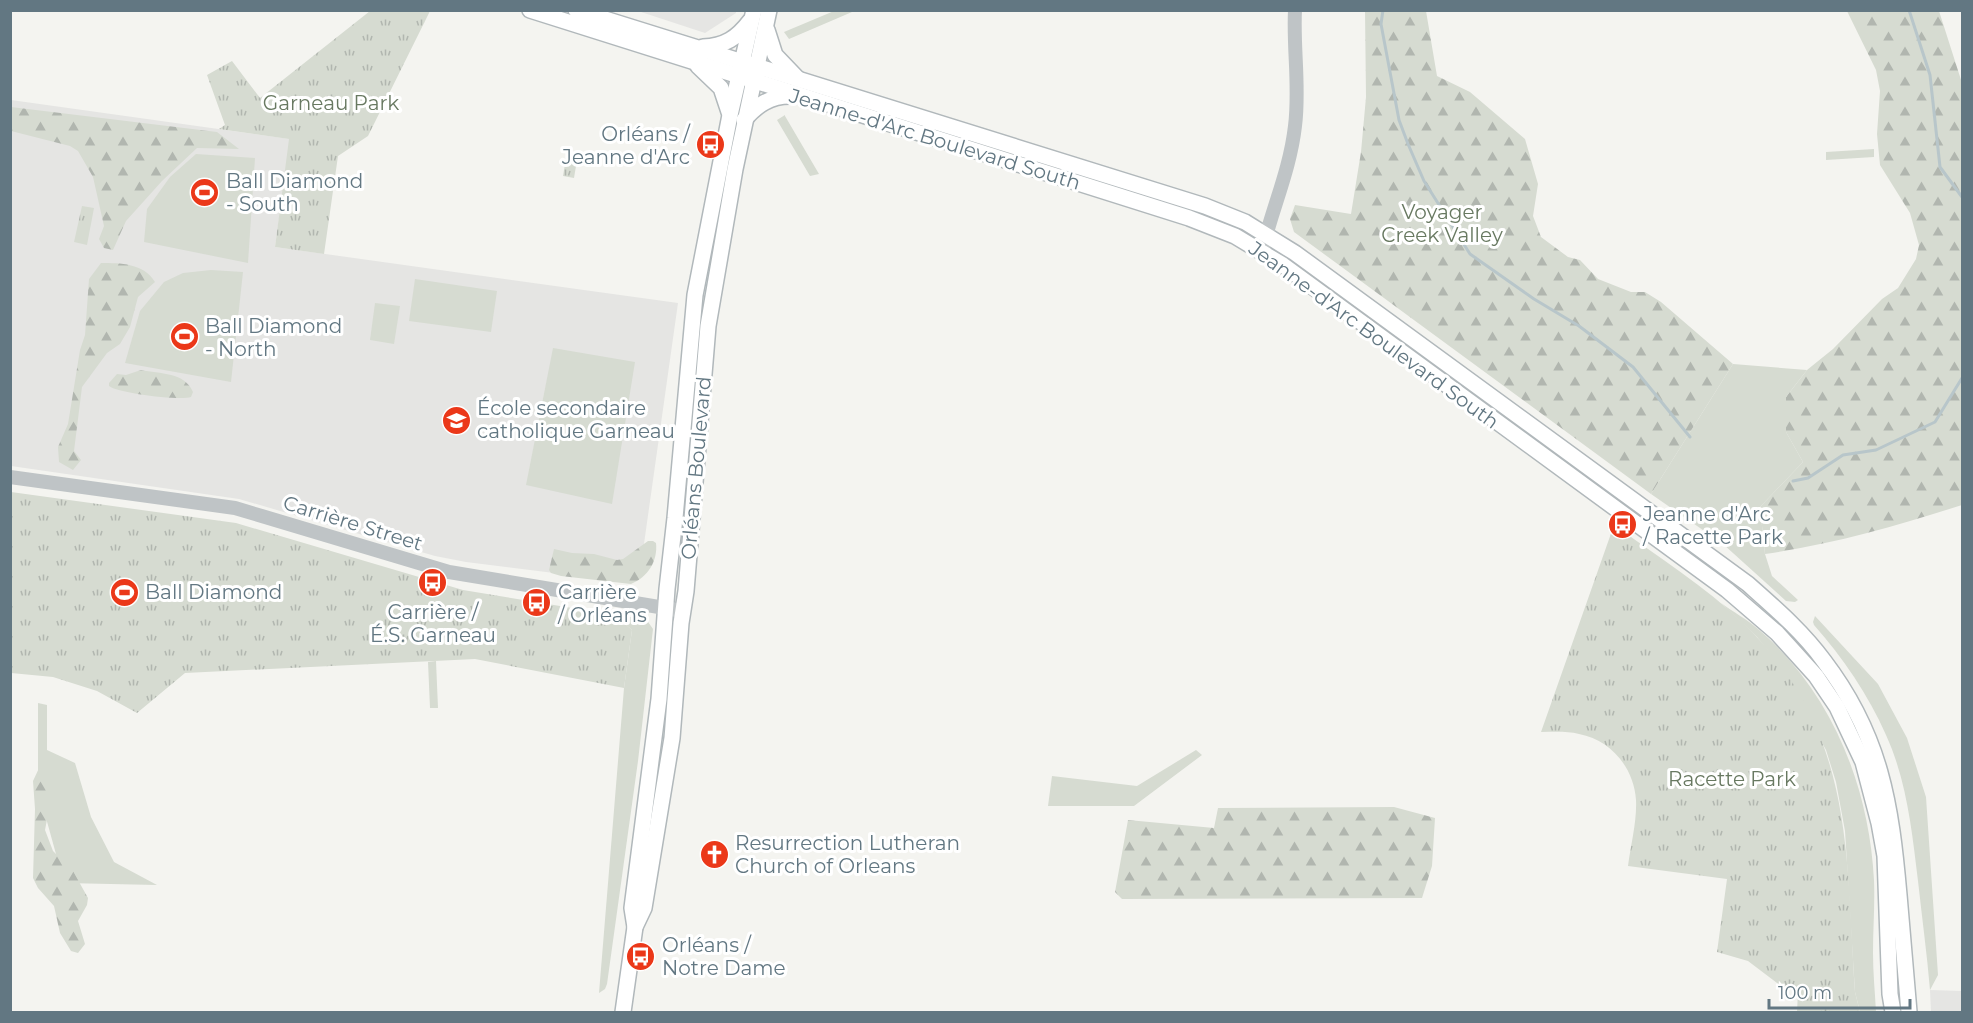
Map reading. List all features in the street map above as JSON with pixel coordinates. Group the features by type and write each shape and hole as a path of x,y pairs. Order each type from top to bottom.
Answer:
{"main road":[{"name":"Jeanne-d'Arc Boulevard South","path":"530,10 694,55 1224,231 1283,265 1727,590 1777,633 1816,676 1837,707 1863,762 1885,856 1890,994 1893,1012"},
{"name":"Jeanne-d'Arc Boulevard South","path":"576,10 694,55"},
{"path":"760,16 775,55 802,90 788,96 771,98 737,118 721,88 694,55 730,42 760,16"},
{"name":"Orléans Boulevard","path":"623,1012 635,927 632,908 659,699 695,295 760,16"},
{"name":"Jeanne-d'Arc Boulevard South","path":"802,90 923,117 1236,217 1266,234 1748,584 1789,620 1825,661 1866,730 1880,768 1896,848 1909,1012"},
{"name":"Orléans Boulevard","path":"635,927 644,908 672,738 708,326 725,219 737,118"},
{"path":"1777,633 1789,620"}],"street":[{"path":"1262,251 1287,172 1296,125 1298,99 1295,10"},
{"name":"Carrière Street","path":"10,477 234,508 452,572 683,611"}],"shaded area":[{"path":"638,11 736,11 736,13 705,33"},
{"path":"11,100 290,139 275,247 678,303 641,565 618,581 466,562 435,556 239,499 11,466"},
{"path":"1930,990 1962,991 1962,1012 1931,1012"}],"green space":[{"name":"Garneau Park","path":"370,11 430,11 368,136 338,156 324,254 275,247 289,139 219,129 225,125 207,75 232,61 260,98"},
{"path":"834,11 852,12 789,39 784,32"},
{"name":"Voyager Creek Valley","path":"1365,11 1426,11 1437,76 1470,92 1525,139 1538,184 1533,216 1541,237 1568,257 1580,260 1598,279 1631,292 1645,292 1661,302 1733,364 1651,494 1294,232 1290,219 1295,205 1351,214 1361,152 1366,97"},
{"path":"1847,11 1939,11 1962,83 1962,505 1865,534 1765,554 1760,507 1803,462 1786,432 1786,397 1807,370 1833,349 1882,299 1898,288 1916,259 1919,245 1910,213 1880,165 1877,134 1880,91 1876,70"},
{"path":"11,107 217,132 239,149 197,148 162,181 126,221 113,250 104,248 99,239 104,226 93,177 78,151 70,146 11,131"},
{"path":"785,115 819,174 810,176 777,120"},
{"path":"1874,149 1874,157 1826,160 1826,152"},
{"name":"Ball Diamond - South","path":"196,154 255,158 248,263 144,242 147,209 170,177"},
{"path":"566,158 577,160 574,178 563,176"},
{"path":"82,206 94,208 87,245 74,242"},
{"path":"101,263 131,265 145,271 155,282 138,297 130,327 120,344 107,353 82,387 74,451 81,460 73,470 59,462 58,447 68,424 80,350 85,335 89,279"},
{"name":"Ball Diamond - North","path":"211,270 243,272 231,382 125,363 140,311 164,282 183,273"},
{"path":"415,279 497,291 491,332 409,321"},
{"path":"375,303 400,306 394,344 370,340"},
{"path":"553,348 635,362 612,504 526,485"},
{"path":"1733,364 1807,370 1786,397 1786,432 1803,462 1760,507 1765,554 1772,576 1798,600 1795,602 1786,601 1723,544 1651,494"},
{"path":"141,370 178,377 189,385 193,392 191,397 149,396 109,386 117,374 126,375"},
{"path":"11,492 236,523 463,590 615,615 632,630 624,688 475,659 185,673 137,713 97,691 53,677 11,673"},
{"name":"Racette Park","path":"1614,525 1697,584 1744,624 1780,665 1806,707 1825,750 1837,795 1845,842 1855,992 1860,1012 1797,1012 1798,991 1781,986 1748,961 1717,952 1727,879 1628,866 1635,824 1636,800 1631,777 1626,767 1611,749 1591,737 1570,732 1541,732"},
{"path":"648,541 656,543 651,568 631,584 561,576 549,570 554,549 594,554 617,560 623,559"},
{"path":"1721,603 1758,629 1784,654 1806,681 1842,742 1864,809 1871,844 1874,880 1873,960 1876,1012 1860,1012 1855,992 1845,831 1836,782 1826,750 1778,663 1757,637"},
{"path":"615,615 646,619 653,629 638,761 607,984 605,989 599,993 624,688 632,630"},
{"path":"1815,616 1878,684 1907,738 1926,797 1938,975 1930,990 1908,807 1899,770 1886,735 1871,705 1845,663 1814,625"},
{"path":"436,661 438,708 430,708 428,662"},
{"path":"38,703 47,705 47,750 75,763 91,817 114,862 157,885 64,883 38,789"},
{"path":"1196,750 1202,755 1134,806 1048,806 1052,776 1137,786"},
{"path":"49,761 53,767 47,777 50,804 45,830 53,851 73,871 88,898 87,905 78,921 85,944 78,953 71,951 60,933 54,906 38,888 33,878 35,809 33,781 40,766"},
{"path":"1394,807 1435,818 1432,866 1422,898 1122,899 1115,892 1128,820 1214,828 1218,808"}],"waterway":[{"path":"1383,10 1381,24 1399,120 1424,181 1470,254 1534,299 1579,326 1633,367 1690,437"},
{"path":"1909,10 1930,75 1940,167 1962,197"},
{"path":"1793,481 1808,478 1843,455 1876,450 1935,422 1962,378"}],"place":[{"name":"Orléans / Jeanne d'Arc","path":"711,145"},
{"name":"Ball Diamond - South","path":"205,193"},
{"name":"Ball Diamond - North","path":"184,337"},
{"name":"École secondaire catholique Garneau","path":"456,420"},
{"name":"Jeanne d'Arc / Racette Park","path":"1622,525"},
{"name":"Carrière / É.S. Garneau","path":"433,582"},
{"name":"Ball Diamond","path":"124,592"},
{"name":"Carrière / Orléans","path":"537,603"},
{"name":"Resurrection Lutheran Church of Orleans","path":"714,854"},
{"name":"Orléans / Notre Dame","path":"641,956"}]}
